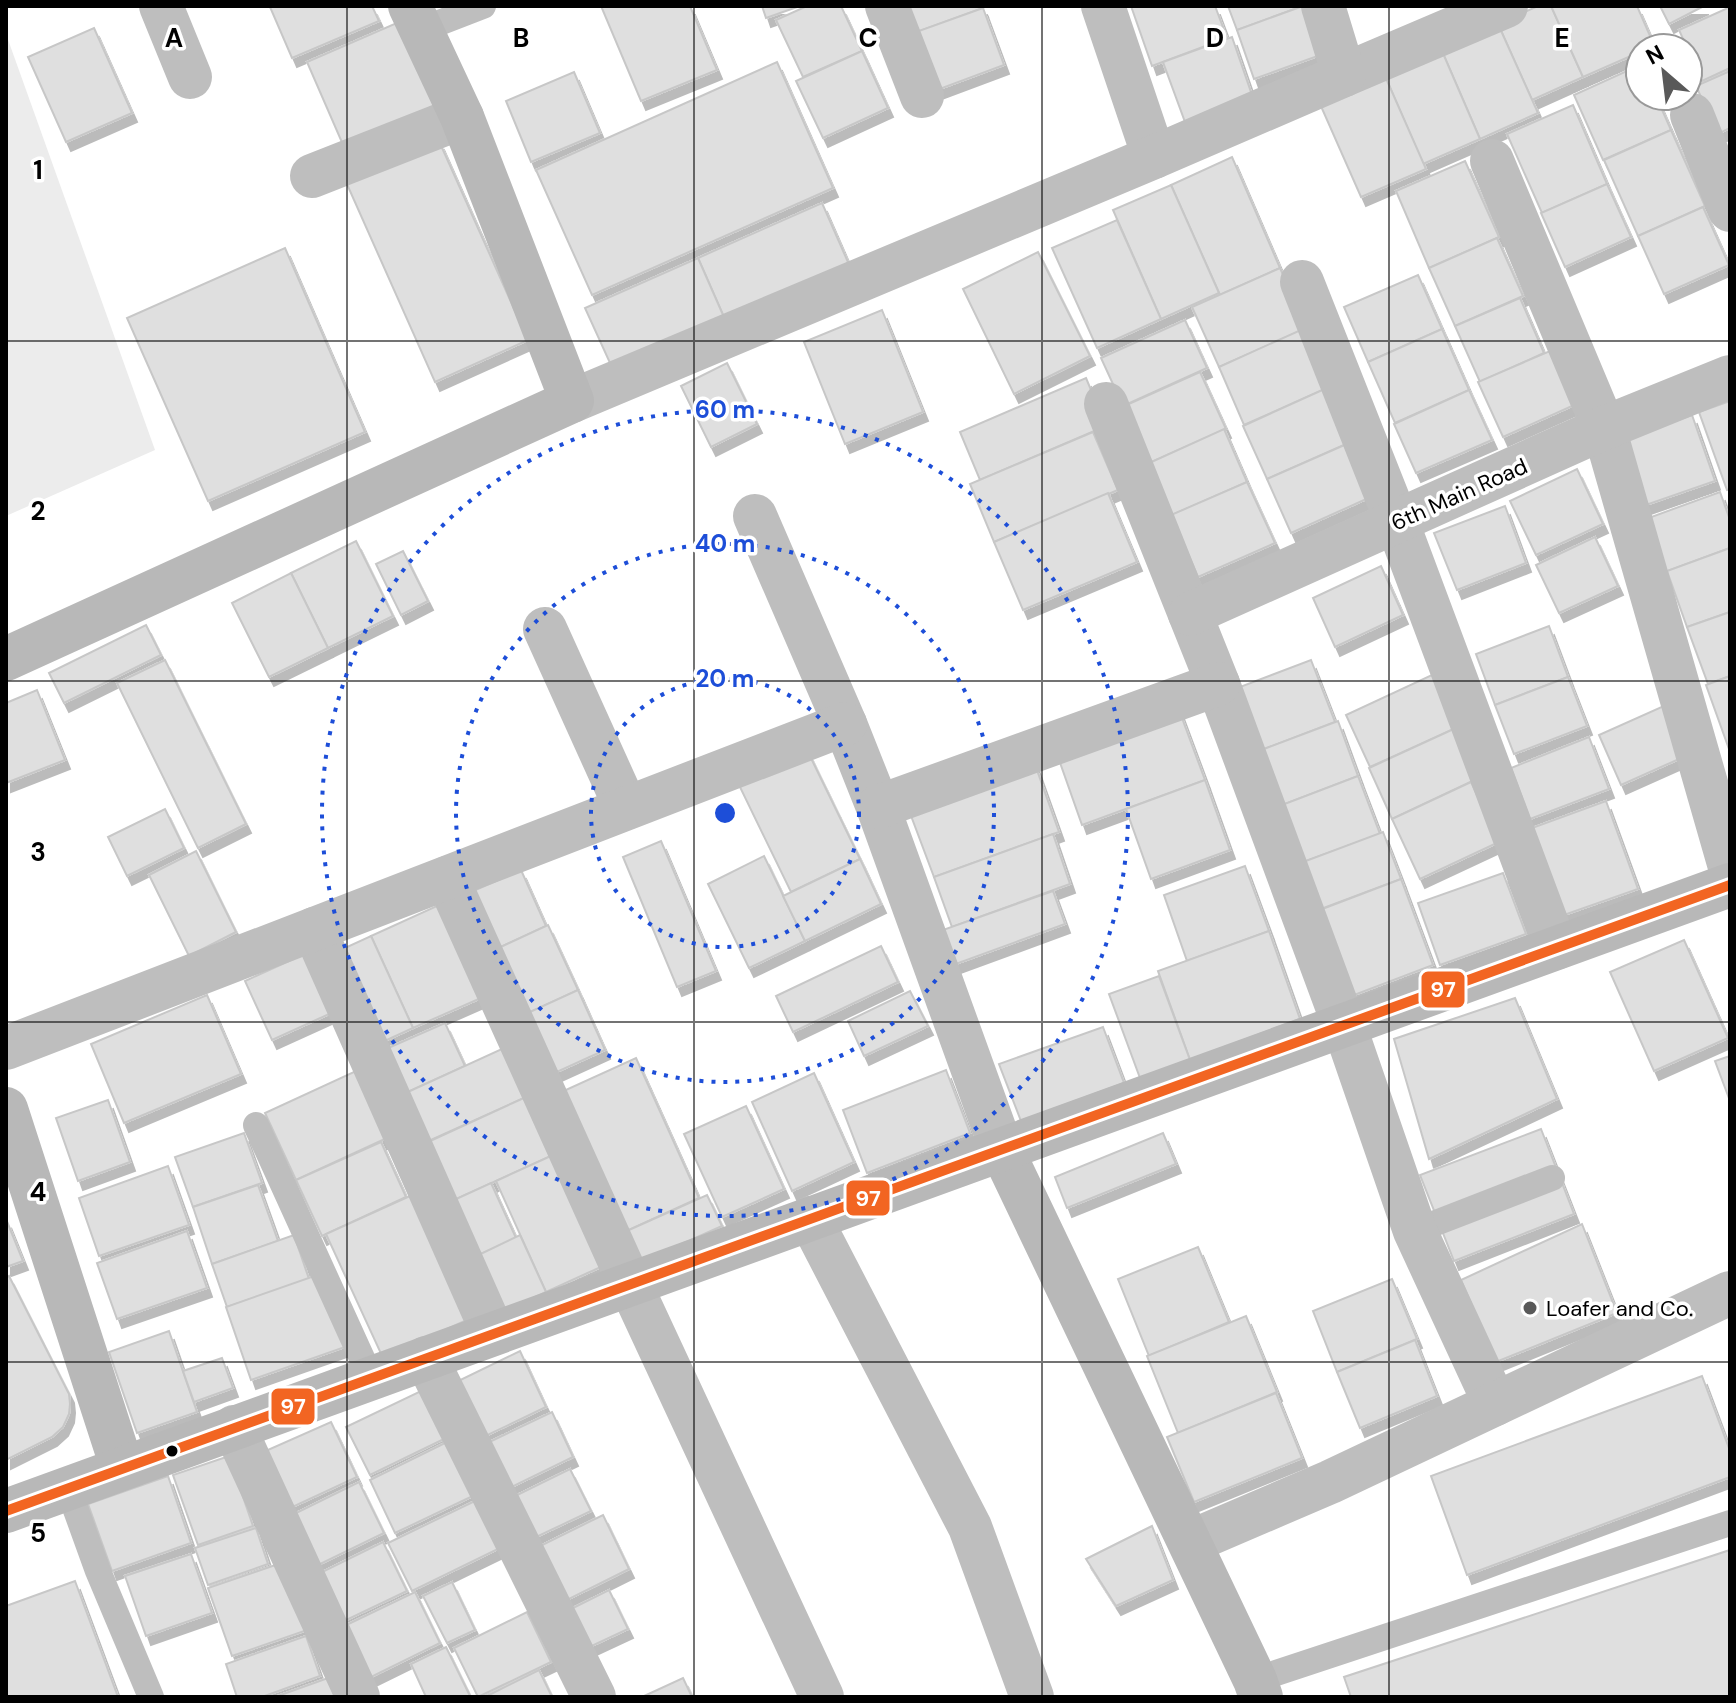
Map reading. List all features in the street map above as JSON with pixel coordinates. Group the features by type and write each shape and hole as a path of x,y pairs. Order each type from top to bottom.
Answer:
{"street":[{"path":"161,6 190,77"},
{"path":"887,6 922,96"},
{"path":"1103,6 1154,157"},
{"path":"1323,6 1344,75"},
{"path":"6,659 572,401 1506,6"},
{"path":"416,18 462,117 572,401"},
{"path":"1692,115 1730,210"},
{"path":"312,176 462,117"},
{"path":"1492,161 1604,428 1730,867"},
{"path":"1302,282 1397,522 1556,948"},
{"name":"6th Main Road","path":"1190,614 1604,428 1730,377"},
{"path":"1106,404 1218,684 1344,1025 1415,1231 1495,1404"},
{"path":"755,516 878,807 1002,1150 1258,1688"},
{"path":"545,629 626,808"},
{"path":"878,807 1218,684"},
{"path":"6,1048 845,724"},
{"path":"447,878 630,1284 822,1697"},
{"path":"6,1511 1730,885"},
{"path":"314,929 493,1333"},
{"path":"6,1109 122,1467"},
{"path":"810,1218 970,1527 1032,1697"},
{"path":"1190,1542 1330,1482 1730,1293"},
{"path":"426,1358 594,1697"},
{"path":"234,1427 358,1697"}],"lane":[{"path":"416,18 483,6"},
{"path":"256,1125 371,1378"},
{"path":"1415,1231 1552,1178"},
{"path":"68,1488 98,1571 151,1697"},
{"path":"1258,1688 1730,1523"}],"shaded area":[{"path":"6,34 155,450 6,516"}],"building":[{"path":"272,6 372,6 379,21 292,58"},
{"path":"601,6 690,6 717,70 641,101"},
{"path":"762,6 800,6 766,18"},
{"path":"807,6 841,6 862,51 803,77 776,20"},
{"path":"908,6 982,6 983,8 917,32"},
{"path":"1131,6 1215,6 1227,38 1152,66"},
{"path":"1228,6 1303,6 1237,30"},
{"path":"1303,6 1326,53 1254,79 1237,30"},
{"path":"1538,6 1551,6 1583,77 1532,100 1498,24"},
{"path":"1551,6 1637,6 1648,32 1624,32 1624,59 1583,77"},
{"path":"1660,6 1704,6 1669,24"},
{"path":"1730,7 1730,68 1704,80 1704,32 1679,30"},
{"path":"983,8 1004,65 937,90 916,32"},
{"path":"399,22 439,113 347,154 307,62"},
{"path":"1498,24 1538,113 1480,139 1441,49"},
{"path":"94,28 132,113 66,142 28,57"},
{"path":"1232,37 1253,98 1185,122 1163,62"},
{"path":"862,51 888,108 823,138 796,81"},
{"path":"1442,51 1480,139 1423,164 1385,76"},
{"path":"777,62 833,188 592,295 536,170"},
{"path":"1730,71 1730,128 1718,134 1704,103 1704,82"},
{"path":"574,72 600,133 531,162 506,101"},
{"path":"1624,72 1624,112 1663,112 1671,130 1603,160 1574,95"},
{"path":"1385,76 1426,169 1361,197 1320,104"},
{"path":"1573,105 1607,184 1542,213 1507,134"},
{"path":"1671,130 1705,206 1638,236 1604,160"},
{"path":"439,141 528,340 435,382 346,182"},
{"path":"1232,157 1280,268 1220,295 1171,185"},
{"path":"1465,161 1499,237 1429,268 1396,191"},
{"path":"1607,184 1631,237 1565,267 1541,213"},
{"path":"1171,185 1219,293 1161,319 1113,210"},
{"path":"822,203 851,269 727,324 698,258"},
{"path":"1703,207 1729,265 1664,294 1638,236"},
{"path":"1117,220 1161,319 1097,348 1052,248"},
{"path":"1497,238 1523,296 1455,326 1429,268"},
{"path":"285,248 365,432 208,501 127,318"},
{"path":"1038,252 1090,356 1014,394 963,289"},
{"path":"698,258 727,324 615,374 585,308"},
{"path":"1280,268 1307,328 1219,367 1192,307"},
{"path":"1418,275 1442,329 1368,362 1344,307"},
{"path":"1520,298 1544,353 1480,382 1455,326"},
{"path":"882,310 923,412 845,444 804,342"},
{"path":"1185,320 1207,368 1123,406 1101,358"},
{"path":"1303,329 1329,387 1244,425 1219,367"},
{"path":"1442,329 1469,390 1395,423 1368,362"},
{"path":"1557,348 1581,402 1503,437 1478,382"},
{"path":"727,363 757,424 711,447 681,386"},
{"path":"1200,372 1226,429 1147,464 1122,407"},
{"path":"1086,378 1106,426 980,480 960,432"},
{"path":"1329,387 1353,441 1267,479 1243,426"},
{"path":"1469,390 1492,440 1416,473 1394,424"},
{"path":"1730,401 1730,489 1727,490 1699,412"},
{"path":"1692,415 1715,481 1643,506 1619,441"},
{"path":"1224,429 1247,482 1170,516 1147,464"},
{"path":"1093,432 1118,490 994,542 970,484"},
{"path":"1349,443 1373,496 1291,533 1267,479"},
{"path":"1577,469 1603,524 1536,555 1510,501"},
{"path":"1247,482 1275,543 1198,577 1171,515"},
{"path":"1720,492 1730,520 1730,548 1662,573 1643,520"},
{"path":"1108,493 1137,562 1023,610 994,542"},
{"path":"1505,506 1526,563 1457,590 1434,533"},
{"path":"1595,537 1618,586 1559,613 1536,565"},
{"path":"356,541 393,616 328,648 291,573"},
{"path":"1730,548 1730,612 1687,627 1667,571"},
{"path":"403,551 428,601 401,615 376,564"},
{"path":"1381,566 1403,615 1335,647 1313,598"},
{"path":"291,573 328,648 269,677 232,603"},
{"path":"1730,612 1730,676 1708,684 1687,627"},
{"path":"146,625 161,655 64,703 49,673"},
{"path":"1549,626 1568,677 1495,705 1476,654"},
{"path":"165,660 246,824 198,848 117,683"},
{"path":"1311,660 1335,722 1256,752 1232,690"},
{"path":"1434,674 1458,727 1370,767 1346,715"},
{"path":"1730,676 1730,749 1729,749 1706,685"},
{"path":"1568,677 1587,726 1514,754 1495,705"},
{"path":"37,690 65,760 6,783 6,703"},
{"path":"1666,705 1688,755 1621,785 1599,735"},
{"path":"1179,710 1205,780 1082,825 1057,754"},
{"path":"1338,721 1358,776 1277,807 1256,752"},
{"path":"1458,727 1481,777 1392,819 1369,768"},
{"path":"1589,737 1609,789 1530,819 1511,768"},
{"path":"808,752 860,859 791,892 739,785"},
{"path":"1033,759 1059,832 934,877 907,805"},
{"path":"1358,776 1380,834 1295,865 1274,808"},
{"path":"1205,780 1230,850 1151,879 1126,809"},
{"path":"1471,782 1499,842 1420,879 1392,819"},
{"path":"1606,801 1638,889 1564,915 1532,828"},
{"path":"165,809 184,848 127,876 108,837"},
{"path":"1383,832 1401,879 1313,912 1295,865"},
{"path":"1053,834 1070,884 952,927 934,877"},
{"path":"661,841 716,971 677,987 623,857"},
{"path":"196,851 236,932 189,956 149,875"},
{"path":"764,856 805,941 749,968 708,884"},
{"path":"860,859 881,904 805,941 783,896"},
{"path":"1245,866 1269,931 1187,961 1164,895"},
{"path":"521,870 546,926 490,952 464,895"},
{"path":"1503,873 1526,934 1440,965 1418,903"},
{"path":"1401,879 1433,965 1349,997 1317,911"},
{"path":"1053,891 1065,924 953,965 940,931"},
{"path":"439,905 481,998 413,1028 371,936"},
{"path":"548,925 578,990 520,1017 490,952"},
{"path":"1269,931 1300,1019 1190,1060 1158,971"},
{"path":"371,936 413,1028 376,1045 334,953"},
{"path":"1684,940 1728,1038 1654,1071 1610,972"},
{"path":"881,946 898,982 793,1032 776,996"},
{"path":"311,951 338,1010 272,1040 245,981"},
{"path":"1159,976 1190,1060 1140,1078 1109,994"},
{"path":"578,990 605,1050 548,1076 521,1016"},
{"path":"910,991 928,1026 864,1056 848,1021"},
{"path":"207,995 241,1074 124,1123 91,1044"},
{"path":"1515,998 1557,1099 1429,1159 1394,1039"},
{"path":"445,1023 465,1066 399,1096 379,1052"},
{"path":"1103,1027 1124,1083 1021,1121 999,1064"},
{"path":"504,1048 526,1097 422,1144 399,1096"},
{"path":"1730,1056 1730,1101 1715,1061"},
{"path":"636,1058 699,1198 620,1234 557,1094"},
{"path":"946,1070 970,1133 867,1173 843,1110"},
{"path":"356,1071 387,1138 296,1180 265,1113"},
{"path":"814,1073 854,1162 792,1191 752,1102"},
{"path":"526,1097 553,1155 454,1200 428,1142"},
{"path":"108,1100 130,1162 78,1181 56,1118"},
{"path":"746,1106 784,1189 722,1217 684,1134"},
{"path":"1541,1129 1574,1214 1454,1261 1420,1175"},
{"path":"244,1133 262,1183 193,1207 175,1157"},
{"path":"1163,1133 1176,1164 1067,1208 1055,1177"},
{"path":"381,1142 406,1197 322,1236 296,1180"},
{"path":"553,1155 603,1266 546,1292 496,1181"},
{"path":"168,1166 189,1225 99,1256 79,1198"},
{"path":"491,1183 516,1238 468,1260 454,1200"},
{"path":"258,1185 278,1241 212,1264 193,1207"},
{"path":"421,1191 478,1315 383,1358 326,1234"},
{"path":"707,1195 722,1226 635,1265 620,1234"},
{"path":"6,1219 23,1261 6,1267"},
{"path":"1582,1224 1617,1313 1496,1362 1461,1280"},
{"path":"187,1231 207,1288 117,1319 97,1263"},
{"path":"294,1235 309,1279 227,1307 212,1264"},
{"path":"520,1235 546,1292 494,1316 468,1260"},
{"path":"1198,1247 1229,1322 1149,1356 1118,1279"},
{"path":"320,1274 345,1347 251,1380 226,1307"},
{"path":"9,1276 69,1394 70,1404 63,1427 52,1437 6,1460 6,1278"},
{"path":"1392,1279 1417,1339 1337,1372 1313,1311"},
{"path":"1246,1316 1277,1392 1178,1433 1147,1356"},
{"path":"169,1331 197,1412 137,1433 109,1352"},
{"path":"1415,1340 1437,1396 1360,1428 1337,1372"},
{"path":"520,1351 546,1407 475,1441 448,1386"},
{"path":"222,1358 233,1388 194,1402 183,1371"},
{"path":"1702,1376 1730,1451 1730,1477 1467,1575 1431,1476"},
{"path":"421,1391 444,1439 370,1475 346,1427"},
{"path":"1276,1393 1302,1458 1194,1502 1167,1437"},
{"path":"552,1412 573,1457 501,1492 479,1447"},
{"path":"331,1422 357,1477 286,1510 261,1453"},
{"path":"451,1440 477,1494 395,1533 370,1480"},
{"path":"229,1456 253,1526 198,1545 173,1475"},
{"path":"570,1469 591,1511 532,1539 511,1498"},
{"path":"168,1476 191,1543 112,1571 88,1504"},
{"path":"359,1482 384,1533 314,1567 290,1516"},
{"path":"479,1499 502,1547 412,1591 388,1543"},
{"path":"603,1515 629,1569 559,1604 532,1550"},
{"path":"1152,1526 1173,1580 1116,1606 1086,1559"},
{"path":"256,1528 268,1564 208,1585 195,1548"},
{"path":"383,1542 407,1591 340,1623 316,1575"},
{"path":"1730,1550 1730,1697 1351,1697 1344,1677"},
{"path":"191,1554 212,1613 146,1636 125,1576"},
{"path":"290,1560 313,1628 232,1656 208,1588"},
{"path":"75,1581 118,1697 6,1697 6,1606"},
{"path":"452,1582 475,1630 447,1643 423,1596"},
{"path":"609,1590 628,1629 581,1651 563,1613"},
{"path":"415,1592 440,1643 363,1681 338,1629"},
{"path":"527,1612 551,1662 478,1697 454,1648"},
{"path":"306,1636 320,1676 262,1697 237,1697 226,1664"},
{"path":"446,1647 470,1696 426,1697 411,1664"},
{"path":"539,1670 552,1697 485,1697"},
{"path":"328,1678 335,1697 275,1697"},
{"path":"683,1678 692,1697 642,1697"}],"transit line":[{"name":"97","path":"6,1511 1730,885"}],"place":[{"name":"Loafer and Co.","path":"1530,1308"}]}
